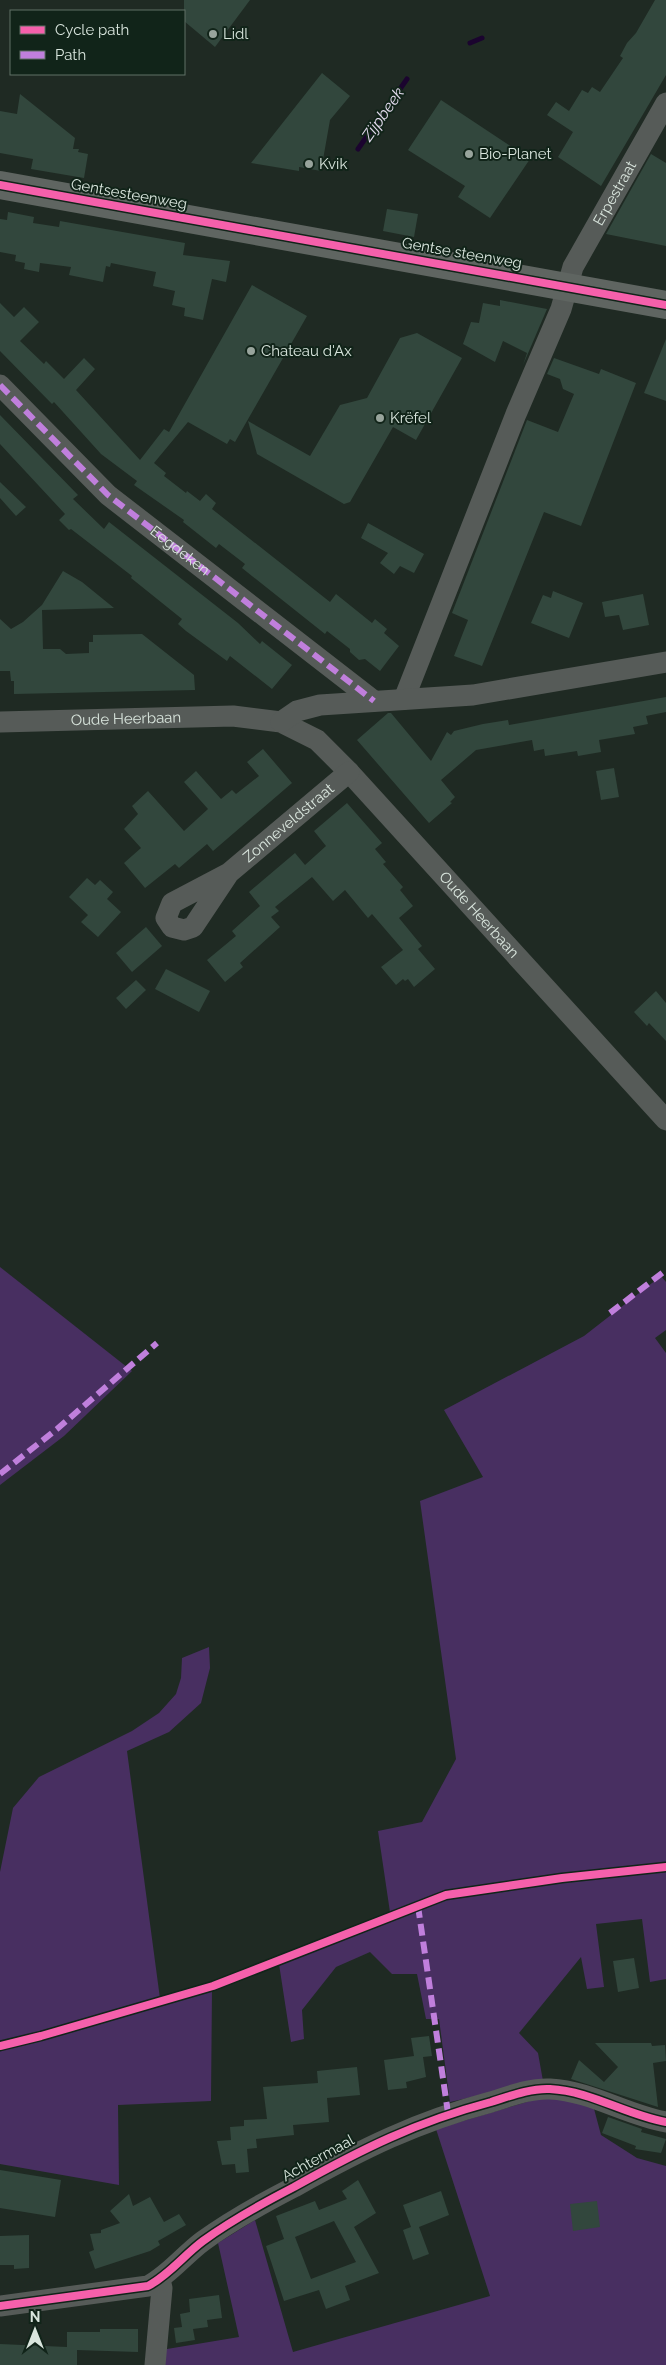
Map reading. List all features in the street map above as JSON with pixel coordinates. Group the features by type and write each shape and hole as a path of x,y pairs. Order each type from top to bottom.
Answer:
{"main road":[{"name":"Gentsesteenweg","path":"0,185 253,231"},
{"name":"Gentse steenweg","path":"253,231 666,305"}],"street":[{"name":"Erpestraat","path":"404,699 513,424 561,309 566,286 573,267 666,103"},
{"name":"Eegdeken","path":"0,384 108,495 374,701"},
{"path":"281,722 297,711 320,705 488,693 666,662"},
{"name":"Oude Heerbaan","path":"0,722 233,716 281,722 317,740 349,772 666,1120"},
{"name":"Zonneveldstraat","path":"229,873 349,772"},
{"name":"Achtermaal","path":"0,2306 148,2286 160,2280 202,2241 238,2218 368,2146 448,2113 526,2092 548,2089 576,2092 630,2113 666,2122"},
{"path":"155,2365 162,2288 160,2280"}],"shaded area":[{"path":"0,1267 132,1371 64,1436 0,1485"},
{"path":"661,1276 666,1282 666,1330 655,1338 666,1353 666,1979 650,1982 642,1919 596,1924 604,1987 587,1989 581,1957 519,2033 538,2053 543,2081 450,2102 439,2019 426,2019 417,1974 392,1974 370,1952 336,1967 302,2010 304,2039 291,2042 279,1964 391,1919 378,1831 422,1822 456,1759 420,1501 483,1477 444,1410 584,1336"},
{"path":"209,1647 210,1668 201,1703 169,1732 127,1751 161,2006 212,1989 211,2101 118,2105 119,2185 0,2164 0,1872 13,1808 39,1777 132,1731 159,1713 176,1694 181,1678 182,1658"},
{"path":"563,2097 593,2105 601,2135 637,2158 666,2166 666,2365 159,2365 161,2350 239,2337 218,2243 255,2220 293,2352 490,2296 436,2129 540,2098"}],"building":[{"name":"Lidl","path":"184,0 250,0 215,47 185,22"},
{"path":"655,0 666,0 666,75 601,186 558,157 573,132 547,115 556,102 569,111 582,90 588,93 592,87 600,92 623,58 620,56 627,43 636,33"},
{"path":"322,73 350,96 330,120 321,171 299,167 299,171 251,163"},
{"path":"20,94 75,138 73,149 79,149 78,152 88,154 84,178 31,169 33,159 0,153 0,111 17,114"},
{"name":"Bio-Planet","path":"441,100 530,159 490,218 458,197 465,186 408,150"},
{"path":"651,154 666,163 666,246 606,234"},
{"path":"387,209 418,214 414,237 383,231"},
{"path":"8,212 34,217 33,223 59,227 60,221 185,243 183,255 230,261 226,282 212,279 203,320 184,316 185,308 172,305 175,291 153,286 156,272 111,263 110,267 106,266 103,282 69,275 71,267 40,263 39,272 24,269 25,263 15,261 16,255 0,252 0,219 7,220"},
{"path":"252,285 307,316 235,442 230,439 227,444 188,422 154,463 166,473 164,476 186,493 187,491 200,501 206,494 216,503 212,509 330,602 336,594 372,623 375,619 387,629 384,633 399,646 380,671 365,659 359,660 350,652 350,649 327,631 325,634 242,568 245,564 219,544 216,548 183,522 184,520 134,485 137,481 101,454 54,402 52,404 0,351 0,303 14,317 24,307 39,322 20,341 44,364 46,361 64,379 84,358 95,369 76,390 140,460 164,429 169,432"},
{"path":"500,300 547,309 523,365 527,353 503,341 495,362 463,344 471,322 479,323 483,303 500,306"},
{"name":"Krëfel","path":"417,333 462,358 416,440 393,427 350,502 344,504 257,454 248,421 310,456 340,405 367,398 400,338"},
{"path":"666,339 666,401 644,393"},
{"path":"554,358 599,374 601,369 636,383 581,526 544,512 482,666 454,656 468,620 452,613 527,420 558,432 574,394 563,389 560,379 547,374"},
{"path":"0,415 78,495 73,499 104,529 109,522 238,623 260,644 262,641 292,665 272,689 230,656 227,661 186,631 178,624 182,619 131,578 132,576 71,529 69,530 59,520 65,514 0,444"},
{"path":"0,482 26,507 16,516 0,498"},
{"path":"368,523 424,554 414,573 400,566 394,574 380,563 388,553 361,538"},
{"path":"63,571 82,582 114,608 42,610 43,649 60,649 66,654 89,653 89,642 93,642 93,635 142,634 194,675 195,690 14,694 14,681 11,681 10,671 0,671 0,619 11,629 23,622 42,605"},
{"path":"553,591 583,603 569,638 531,623 543,595 551,598"},
{"path":"643,594 649,625 623,630 619,615 605,617 602,602"},
{"path":"666,697 666,712 646,716 648,724 633,727 635,734 599,740 601,752 578,756 577,751 545,756 544,749 534,751 532,740 476,750 441,780 455,797 450,802 452,803 429,823 357,740 388,713 391,713 431,761 447,732 451,735 454,731 483,724 508,720 509,725"},
{"path":"263,749 292,783 213,851 207,844 179,868 175,864 145,888 124,863 141,848 124,829 138,814 132,806 148,791 184,831 208,809 184,782 196,771 221,799 232,790 236,794 259,776 247,762"},
{"path":"614,768 619,797 601,800 596,771"},
{"path":"347,803 382,843 375,849 386,862 383,864 403,887 400,890 413,906 399,918 422,946 418,949 435,969 414,987 408,979 405,981 403,979 396,985 381,967 403,950 372,914 368,918 345,890 333,901 312,877 275,907 279,911 271,917 280,927 240,963 243,967 225,982 207,960 236,936 232,931 260,906 249,892 295,853 305,865 326,846 314,831"},
{"path":"87,878 95,885 100,880 113,892 107,899 121,912 98,937 81,922 88,915 69,897"},
{"path":"146,927 162,946 132,972 116,953"},
{"path":"166,969 210,991 199,1012 155,989"},
{"path":"136,980 146,990 126,1009 116,998"},
{"path":"656,991 666,1003 666,1041 649,1023 647,1026 634,1012"},
{"path":"634,1958 639,1988 618,1992 613,1961"},
{"path":"429,2036 432,2056 423,2057 426,2077 406,2082 407,2088 388,2090 384,2060 414,2056 411,2038"},
{"path":"595,2043 651,2043 652,2046 665,2045 666,2061 653,2063 658,2107 571,2079 579,2060 604,2082 618,2067"},
{"path":"357,2067 360,2095 327,2098 329,2122 293,2125 294,2135 256,2139 257,2148 247,2149 249,2172 236,2173 235,2164 222,2165 217,2141 231,2140 230,2127 244,2126 244,2120 267,2119 263,2087 318,2083 317,2071"},
{"path":"608,2117 642,2129 641,2132 666,2139 661,2153 635,2149 636,2146 602,2133"},
{"path":"0,2170 61,2180 55,2217 0,2208"},
{"path":"358,2180 376,2213 354,2227 379,2273 345,2286 350,2300 326,2309 319,2290 284,2301 266,2246 284,2239 276,2216 315,2201 319,2210 347,2199 342,2191","holes":["334,2221 356,2262 311,2279 295,2237"]},
{"path":"441,2191 449,2215 419,2227 429,2254 413,2260 403,2230 411,2227 403,2205"},
{"path":"129,2194 133,2206 150,2197 164,2222 179,2214 186,2225 158,2241 160,2245 150,2251 95,2269 89,2252 94,2250 90,2234 101,2233 101,2230 120,2223 110,2211"},
{"path":"597,2201 600,2227 573,2231 570,2204"},
{"path":"29,2235 29,2268 14,2269 14,2265 0,2265 0,2236"},
{"path":"219,2295 222,2318 207,2320 208,2327 193,2329 195,2340 176,2343 174,2328 182,2327 180,2314 190,2312 189,2299"},
{"path":"100,2329 138,2329 138,2352 77,2350 77,2365 0,2365 0,2344 67,2347 67,2332 100,2332"}],"waterway":[{"name":"Zijpbeek","path":"470,43 482,38"},
{"name":"Zijpbeek","path":"358,149 407,79"}],"marked path":[{"path":"0,385 108,495 374,701"},
{"path":"610,1313 666,1270"},
{"path":"0,1474 57,1429 157,1343"},
{"path":"418,1906 448,2113"}],"cycle path":[{"path":"0,185 666,305"},
{"path":"0,2046 213,1986 446,1895 562,1878 666,1867"},
{"path":"0,2306 148,2286 163,2276 203,2241 225,2226 343,2160 438,2118 520,2093 543,2089 565,2091 594,2098 651,2119 666,2122"}],"place":[{"name":"Lidl","path":"213,34"},
{"name":"Bio-Planet","path":"469,154"},
{"name":"Kvik","path":"309,164"},
{"name":"Chateau d'Ax","path":"251,351"},
{"name":"Krëfel","path":"380,418"}]}
